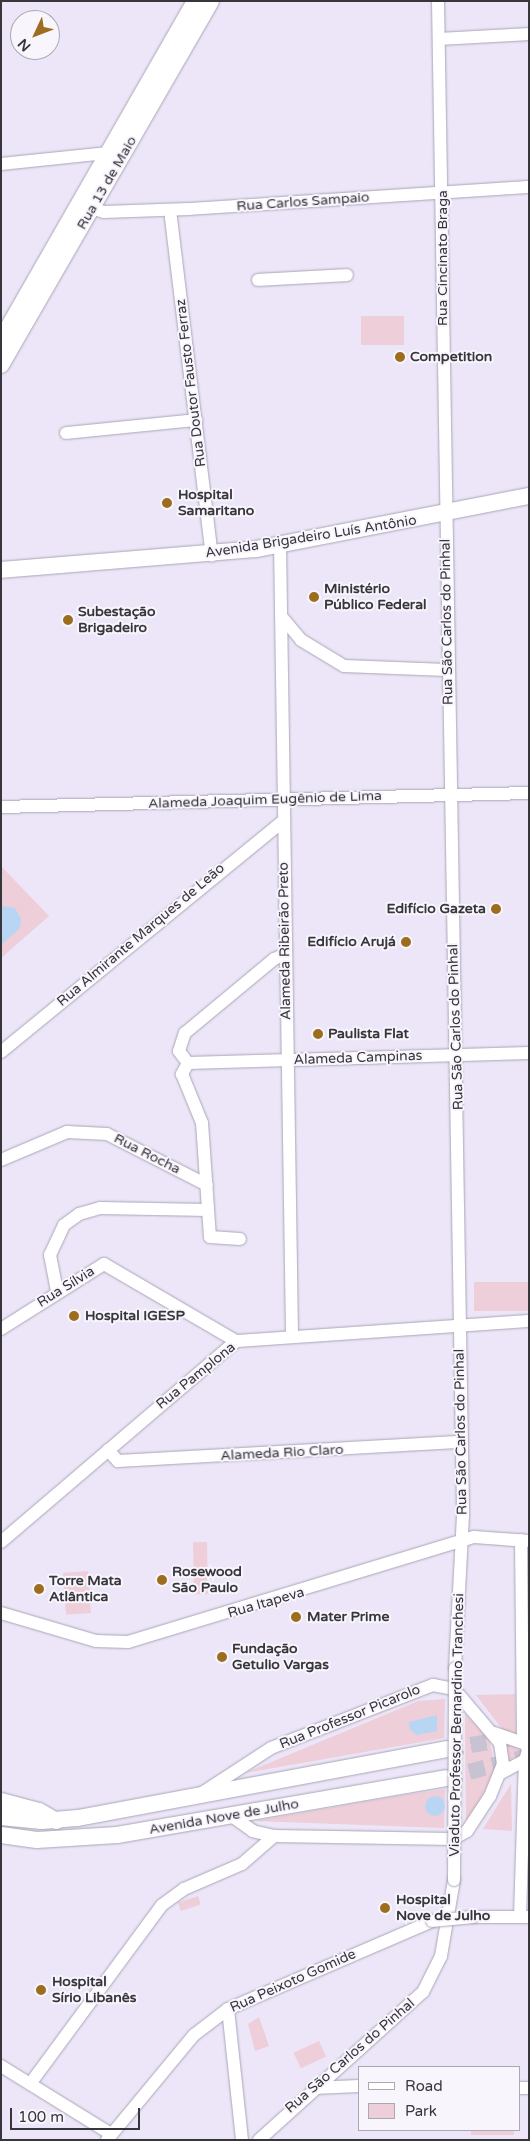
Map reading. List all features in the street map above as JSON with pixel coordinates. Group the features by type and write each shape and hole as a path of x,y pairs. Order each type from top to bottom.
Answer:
{"main road":[{"name":"Rua 13 de Maio","path":"85,207 108,154 195,1"},
{"name":"Rua 13 de Maio","path":"3,353 85,207 211,1"},
{"name":"Avenida Brigadeiro Luís Antônio","path":"1,570 212,555 446,514 529,496"},
{"name":"Avenida Nove de Julho","path":"1,1817 56,1821 447,1749"},
{"name":"Avenida Nove de Julho","path":"3,1836 37,1840 109,1836 446,1778"},
{"path":"1,1801 40,1810 56,1821"}],"street":[{"name":"Rua Cincinato Braga","path":"438,1 446,514"},
{"path":"440,39 529,34"},
{"path":"1,164 108,154"},
{"name":"Rua Carlos Sampaio","path":"85,207 170,210 529,187"},
{"name":"Rua Doutor Fausto Ferraz","path":"170,210 212,555"},
{"path":"258,280 347,274"},
{"path":"66,433 196,420"},
{"name":"Rua São Carlos do Pinhal","path":"446,514 449,794 457,1054 461,1540"},
{"name":"Alameda Ribeirão Preto","path":"280,544 292,1337"},
{"path":"281,616 304,643 344,666 447,670"},
{"name":"Alameda Joaquim Eugênio de Lima","path":"1,807 529,792"},
{"name":"Rua Almirante Marques de Leão","path":"1,1052 283,821"},
{"path":"240,1239 211,1239 202,1123 183,1081 188,1063 179,1051 185,1033 274,959 286,954"},
{"name":"Alameda Campinas","path":"188,1063 529,1053"},
{"name":"Rua Rocha","path":"1,1160 67,1132 107,1134 207,1186"},
{"path":"57,1292 50,1255 64,1225 79,1214 100,1208 208,1210"},
{"name":"Rua Sílvia","path":"1,1329 96,1267 111,1266 236,1341"},
{"name":"Rua Pamplona","path":"1,1542 236,1341 460,1323 529,1321"},
{"name":"Alameda Rio Claro","path":"108,1450 118,1461 461,1442"},
{"name":"Rua Itapeva","path":"1,1613 96,1641 128,1642 299,1593 461,1540 525,1541"},
{"name":"Viaduto Professor Bernardino Tranchesi","path":"454,1880 455,1659 461,1540"},
{"path":"524,1916 525,1760 528,1744 522,1694 525,1541"},
{"name":"Rua Professor Picarolo","path":"200,1794 252,1757 416,1688 433,1685 454,1689 494,1733"},
{"path":"494,1733 528,1744"},
{"path":"230,1815 253,1831 274,1836 453,1839 474,1823 501,1773 503,1753 494,1733"},
{"path":"501,1773 525,1760"},
{"path":"253,1831 255,1853"},
{"path":"30,2084 162,1905 255,1853 274,1836"},
{"name":"Rua São Carlos do Pinhal","path":"262,2135 423,1992 441,1956 454,1880"},
{"name":"Rua Peixoto Gomide","path":"109,2137 194,2035 228,2009 432,1921 473,1917 524,1916"},
{"path":"228,2009 242,2140"},
{"path":"1,2066 109,2137"},
{"path":"313,2088 358,2086"},
{"path":"240,2117 250,2130 262,2135"}],"green space":[{"path":"361,316 404,316 404,345 361,345"},
{"path":"1,866 49,916 1,958"},
{"path":"474,1282 529,1282 529,1311 474,1311"},
{"path":"193,1542 207,1542 208,1594 194,1594"},
{"path":"88,1571 91,1613 66,1615 63,1573"},
{"path":"515,1694 516,1735 506,1734 476,1695"},
{"path":"445,1699 444,1738 245,1773 418,1701"},
{"path":"465,1714 489,1739 496,1770 466,1825"},
{"path":"506,1742 520,1743 525,1752 506,1762"},
{"path":"511,1784 512,1831 483,1829 499,1803"},
{"path":"445,1789 444,1828 255,1821 403,1795"},
{"path":"198,1896 201,1905 181,1911 178,1902"},
{"path":"259,2017 269,2046 255,2051 248,2024"},
{"path":"319,2041 326,2056 301,2068 294,2053"},
{"path":"471,2131 514,2131 514,2135 471,2135"}],"water":[{"path":"1,906 15,908 21,919 20,928 1,945"},
{"path":"437,1715 437,1731 417,1735 410,1730 409,1722"},
{"path":"435,1796 442,1799 445,1806 442,1813 435,1816 428,1813 425,1806 428,1799"}],"tunnel":[{"path":"447,1749 512,1738"},
{"path":"446,1778 529,1756"}],"place":[{"name":"Competition","path":"400,357"},
{"name":"Hospital Samaritano","path":"167,503"},
{"name":"Ministério Público Federal","path":"314,597"},
{"name":"Subestação Brigadeiro","path":"68,620"},
{"name":"Edifício Gazeta","path":"496,909"},
{"name":"Edifício Arujá","path":"406,942"},
{"name":"Paulista Flat","path":"318,1034"},
{"name":"Hospital IGESP","path":"74,1316"},
{"name":"Rosewood São Paulo","path":"162,1580"},
{"name":"Torre Mata Atlântica","path":"39,1589"},
{"name":"Mater Prime","path":"296,1617"},
{"name":"Fundação Getulio Vargas","path":"222,1657"},
{"name":"Hospital Nove de Julho","path":"385,1908"},
{"name":"Hospital Sírio Libanês","path":"41,1990"}]}
